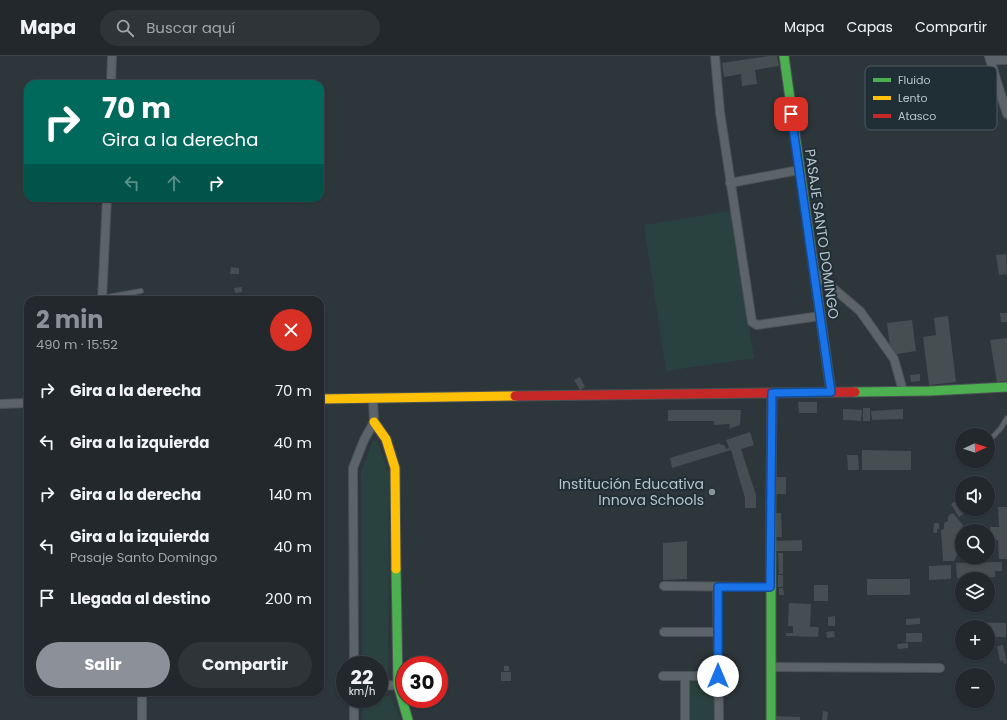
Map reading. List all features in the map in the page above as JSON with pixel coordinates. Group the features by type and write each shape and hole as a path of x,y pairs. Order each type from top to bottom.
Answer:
{"street":[{"path":"111,80 112,56"},
{"path":"714,56 730,183 752,322 757,325 820,316"},
{"name":"PASAJE SANTO DOMINGO","path":"784,56 831,392"},
{"path":"989,58 1007,60"},
{"path":"997,83 1007,114"},
{"path":"730,183 799,170"},
{"path":"102,296 106,202"},
{"path":"814,272 860,311 894,359 903,391"},
{"path":"324,399 903,391 1007,387"},
{"path":"771,720 770,587 772,393"},
{"path":"354,656 352,468 364,440 374,422 373,399"},
{"path":"0,404 24,403"},
{"path":"374,422 386,439 395,468 398,656"},
{"path":"664,586 770,587"},
{"path":"718,587 719,720"},
{"path":"664,632 718,632"},
{"path":"771,667 940,668"},
{"path":"663,676 718,676"},
{"path":"685,676 685,720"},
{"path":"142,696 142,720"},
{"path":"354,708 354,720"},
{"path":"404,708 408,720"}],"lane":[{"path":"117,296 141,291"},
{"path":"995,435 1002,428 1007,418"}],"green space":[{"path":"731,211 754,358 666,371 644,225"},
{"path":"373,441 377,441 389,473 388,674 388,656 362,656 361,472"},
{"path":"687,678 715,679 715,720 688,720"},
{"path":"388,696 390,696 401,720 362,720 363,708 388,708"}],"building":[{"path":"777,56 779,66 755,70 757,84 742,86 741,74 724,77 722,63"},
{"path":"1006,254 1007,274 999,275 996,255"},
{"path":"231,267 239,268 239,274 230,274"},
{"path":"242,287 242,292 235,293 234,288"},
{"path":"1000,313 1007,313 1007,322 1001,322"},
{"path":"948,316 956,382 929,385 923,337 936,335 934,318"},
{"path":"912,320 916,351 891,355 887,323"},
{"path":"1007,338 1007,381 997,382 990,340"},
{"path":"920,374 920,381 911,382 910,375"},
{"path":"580,377 585,387 580,390 574,380"},
{"path":"798,402 817,402 817,413 799,413"},
{"path":"863,408 870,408 870,421 863,421"},
{"path":"843,409 862,410 861,421 843,420"},
{"path":"903,409 903,419 872,420 871,411"},
{"path":"668,410 741,410 740,425 729,429 730,424 714,425 714,421 668,421"},
{"path":"750,432 754,445 741,449 756,495 756,508 745,508 745,498 731,450 672,468 670,458 720,443 721,445 724,445 726,449 729,448 726,440"},
{"path":"862,450 911,451 911,470 862,470"},
{"path":"847,455 858,455 859,470 848,470"},
{"path":"773,477 786,477 786,494 774,494"},
{"path":"955,501 955,510 951,504"},
{"path":"998,507 1007,507 1007,559 999,559 998,540 995,540 995,527 999,527"},
{"path":"772,513 781,513 782,537 773,537"},
{"path":"953,513 962,524 955,524 954,561 943,561 941,530 944,529 944,523 948,521 949,515"},
{"path":"934,523 939,523 937,533 933,533"},
{"path":"802,540 802,551 772,551 771,541"},
{"path":"687,541 687,579 663,580 663,543"},
{"path":"778,553 783,553 783,574 779,574"},
{"path":"995,562 1002,562 1002,571 957,572 956,564 995,564"},
{"path":"951,565 951,579 929,580 929,566"},
{"path":"778,575 783,575 783,587 778,587"},
{"path":"867,579 910,579 910,595 867,595"},
{"path":"814,585 828,585 828,601 814,601"},
{"path":"779,588 783,588 784,595 779,595"},
{"path":"789,603 811,604 810,627 819,627 818,637 786,636 786,633 793,633 793,626 788,626"},
{"path":"835,616 835,626 828,626 828,617"},
{"path":"920,618 920,624 906,625 906,619"},
{"path":"995,623 1006,623 1006,637 995,637"},
{"path":"834,631 835,637 827,638 826,632"},
{"path":"906,633 922,633 922,642 906,642"},
{"path":"908,643 908,648 898,649 897,644"},
{"path":"1003,645 1007,663 1004,664 1003,660 1000,661 997,646"},
{"path":"504,666 509,666 509,671 504,671"},
{"path":"501,672 511,672 511,681 501,681"},
{"path":"823,711 828,712 827,720 822,720"},
{"path":"774,716 800,717 800,720 774,720"}],"traffic: fast":[{"path":"784,56 831,392"},
{"path":"855,392 929,391 1007,387"},
{"path":"771,503 771,720"},
{"path":"396,569 398,685 408,720"}],"traffic: slow":[{"path":"324,399 515,396"},
{"path":"374,422 386,439 395,468 396,569"}],"traffic: jam":[{"path":"515,396 855,392"},
{"path":"771,503 772,393"}],"place":[{"name":"Institución Educativa Innova Schools","path":"712,492"}],"route":[{"path":"718,676 718,587 770,587 772,393 831,392 791,114"}]}
